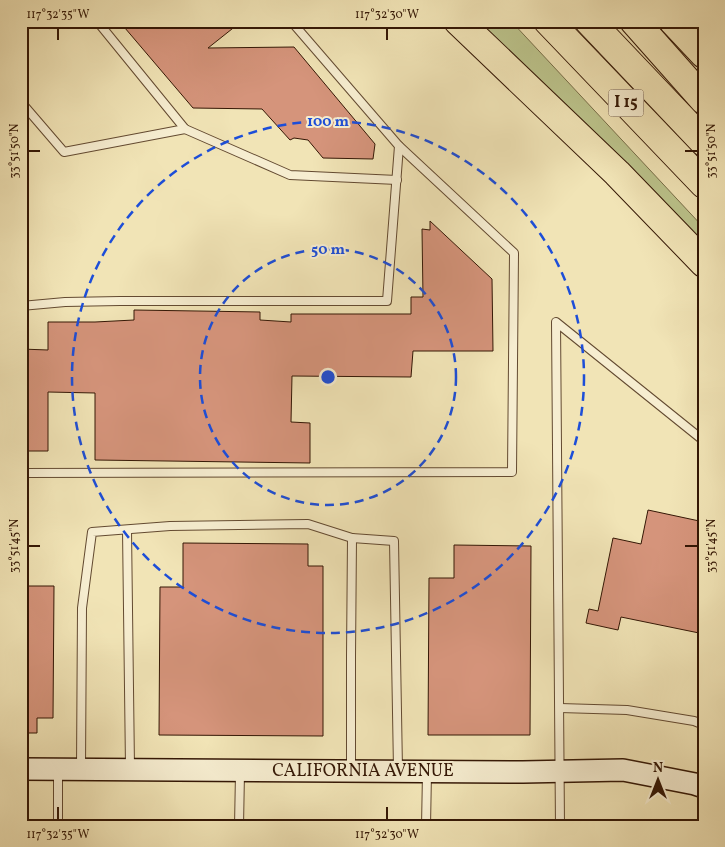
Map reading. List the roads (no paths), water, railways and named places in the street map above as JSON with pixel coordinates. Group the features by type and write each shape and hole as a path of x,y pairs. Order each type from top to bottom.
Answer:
{"highway":[{"path":"458,21 616,173 704,262"},
{"name":"I 15","path":"548,21 704,184"},
{"path":"589,21 704,142"},
{"path":"634,21 704,100"},
{"path":"673,21 704,54"}],"main road":[{"name":"CALIFORNIA AVENUE","path":"21,768 398,771 623,770 704,787"}],"lane":[{"path":"97,21 185,129 290,175 396,180"},
{"path":"21,473 512,472 514,253 399,146 291,21"},
{"path":"21,102 64,152 185,129"},
{"path":"21,306 120,300 387,300 399,146"},
{"path":"560,826 556,322 704,441"},
{"path":"81,769 82,608 92,532 170,526 308,524 352,538 394,541 398,771"},
{"path":"126,530 130,769"},
{"path":"351,770 352,538"},
{"path":"560,708 627,710 694,721 704,725"},
{"path":"58,769 58,826"},
{"path":"239,826 240,770"},
{"path":"426,826 427,771"}]}
